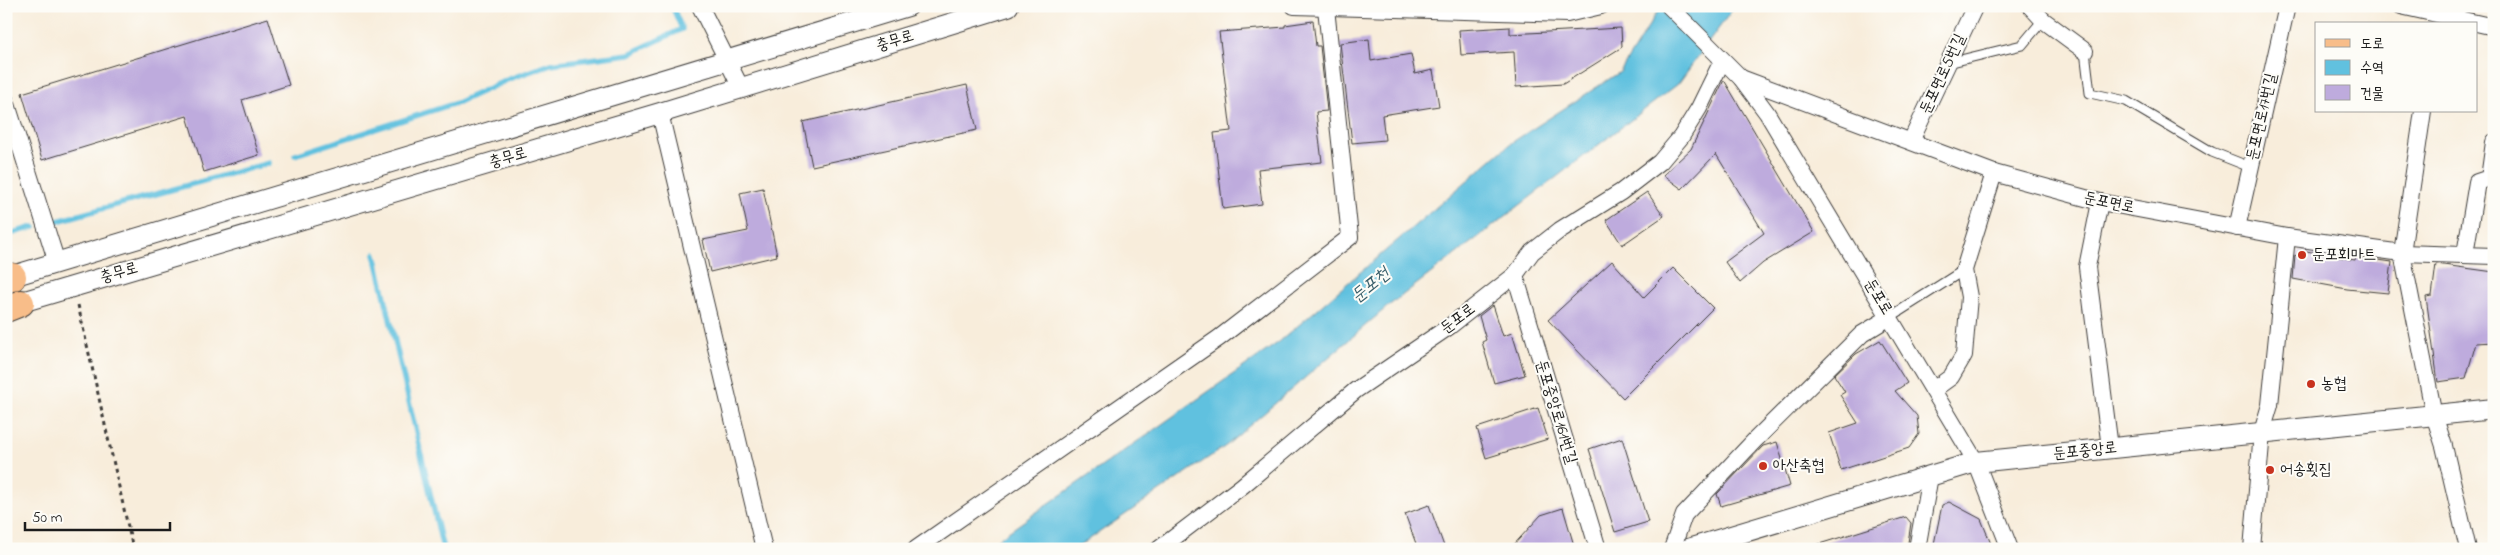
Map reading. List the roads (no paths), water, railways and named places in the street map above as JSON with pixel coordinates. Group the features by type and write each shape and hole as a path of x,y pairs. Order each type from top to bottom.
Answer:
{"street":[{"path":"700,6 741,88"},
{"name":"충무로","path":"8,278 908,6"},
{"name":"충무로","path":"11,306 660,113 1008,6"},
{"path":"1294,6 1567,14 1601,6"},
{"path":"1669,6 1719,58"},
{"name":"둔포면로5번길","path":"1911,141 1975,6"},
{"path":"2030,6 2043,20 2084,51"},
{"name":"둔포면로17번길","path":"2237,228 2287,6"},
{"path":"2401,6 2471,22"},
{"path":"916,549 1219,338 1350,237 1326,8"},
{"path":"2478,24 2494,27"},
{"name":"둔포로","path":"1159,549 1242,486 1356,390 1450,326 1515,275 1532,252 1560,230 1622,192 1660,162 1681,137 1699,108 1719,58 1741,78 1767,113 1976,462 2010,549"},
{"name":"둔포면로","path":"1741,78 1994,173 2100,202 2287,237 2402,253 2494,256"},
{"path":"6,101 57,263"},
{"path":"2423,112 2402,253 2434,415 2444,446 2468,549"},
{"path":"660,113 764,549"},
{"path":"2465,254 2477,182 2489,178 2494,142"},
{"path":"1933,390 1951,377 1964,355 1969,297 1964,270 1994,173"},
{"path":"2100,202 2087,267 2110,448"},
{"path":"2252,549 2262,432 2270,405 2287,237"},
{"name":"둔포중앙로161번길","path":"1515,275 1598,549"},
{"path":"1672,549 1684,515 1755,440 1862,334 1890,317"},
{"name":"둔포중앙로","path":"1688,549 1976,462 2494,408"},
{"path":"1917,549 1930,476"}],"lane":[{"path":"1948,63 2022,45 2043,20"},
{"path":"2084,51 2090,93 2126,101 2212,152 2250,167"},
{"path":"1890,317 1964,270"}],"water":[{"name":"둔포천","path":"1661,6 1735,6 1678,84 1387,307 1227,445 1075,549 984,549 1279,342 1511,143 1620,72"}],"waterway":[{"path":"295,155 459,102 509,79 551,64 629,54 682,29 672,6"},
{"path":"50,223 269,163"},
{"path":"6,235 34,227"},
{"path":"375,254 443,549"}],"place":[{"name":"둔포회마트","path":"2302,255"},
{"name":"농협","path":"2311,384"},
{"name":"아산축협","path":"1763,466"},
{"name":"어송횟집","path":"2270,470"}]}
